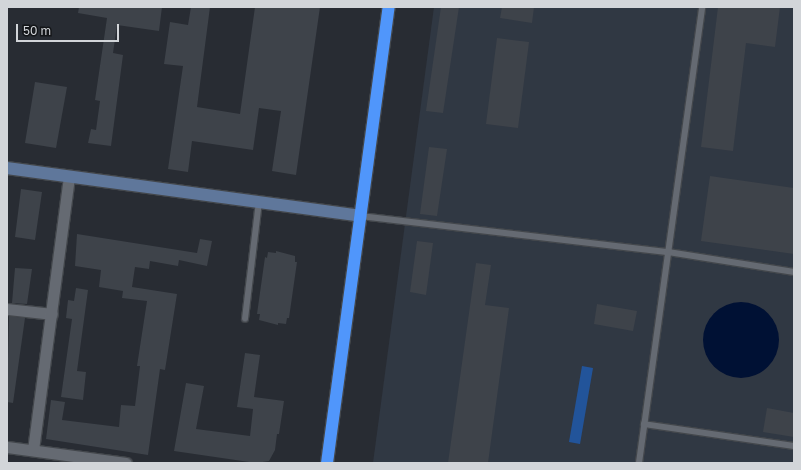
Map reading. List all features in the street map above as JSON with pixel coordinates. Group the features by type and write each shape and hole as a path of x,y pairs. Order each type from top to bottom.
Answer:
{"highway":[{"path":"327,463 389,7"}],"street":[{"path":"7,168 361,216"},
{"path":"32,450 52,314 69,176"},
{"path":"7,309 52,314"},
{"path":"7,447 126,463"}],"lane":[{"path":"639,463 702,7"},
{"path":"245,319 259,202"},
{"path":"361,216 668,252 794,272"},
{"path":"644,424 794,446"}],"shaded area":[{"path":"434,7 794,7 794,463 373,463"},
{"path":"734,302 748,302 762,308 773,319 779,333 779,347 776,355 768,367 762,372 748,378 734,378 720,372 709,361 703,347 703,333 709,319 720,308"},
{"path":"582,366 593,368 580,444 569,442"}],"building":[{"path":"79,7 162,7 159,31 117,25 113,53 123,55 111,146 88,143 91,129 96,130 100,101 95,100 107,18 78,13"},
{"path":"191,7 210,7 197,107 240,114 255,7 320,7 296,175 272,171 281,111 259,108 253,150 192,141 188,172 168,169 183,66 164,64 170,22 188,25"},
{"path":"441,7 459,7 443,113 426,111"},
{"path":"502,7 534,7 532,23 500,18"},
{"path":"718,7 780,7 775,47 746,43 733,151 701,147"},
{"path":"497,38 529,42 518,128 486,124"},
{"path":"35,82 67,87 56,148 25,143"},
{"path":"429,147 447,149 437,216 420,214"},
{"path":"710,176 794,188 794,254 701,241"},
{"path":"21,189 42,192 35,240 15,237"},
{"path":"77,234 197,253 200,239 212,241 207,266 179,260 178,266 150,261 149,269 135,267 132,287 177,294 165,370 160,369 148,455 46,439 51,400 65,402 62,420 119,427 121,405 135,406 140,366 137,366 147,301 122,298 123,291 99,287 101,270 75,266"},
{"path":"417,241 433,243 426,295 410,292"},
{"path":"276,251 295,256 295,262 297,262 289,318 287,318 286,324 278,323 278,325 259,320 260,314 257,314 265,257 267,258 268,252 276,253"},
{"path":"476,263 491,265 485,305 509,308 488,463 448,463"},
{"path":"15,268 32,269 27,304 12,303"},
{"path":"76,288 88,290 77,371 86,372 83,400 61,397 72,319 66,318 68,300 74,301"},
{"path":"597,304 637,311 633,331 594,324"},
{"path":"9,316 25,318 13,403 7,402"},
{"path":"245,353 260,355 254,397 284,401 275,450 269,461 256,463 174,451 186,383 204,386 196,429 250,436 253,409 237,407"},
{"path":"767,408 794,413 794,437 763,432"}]}
